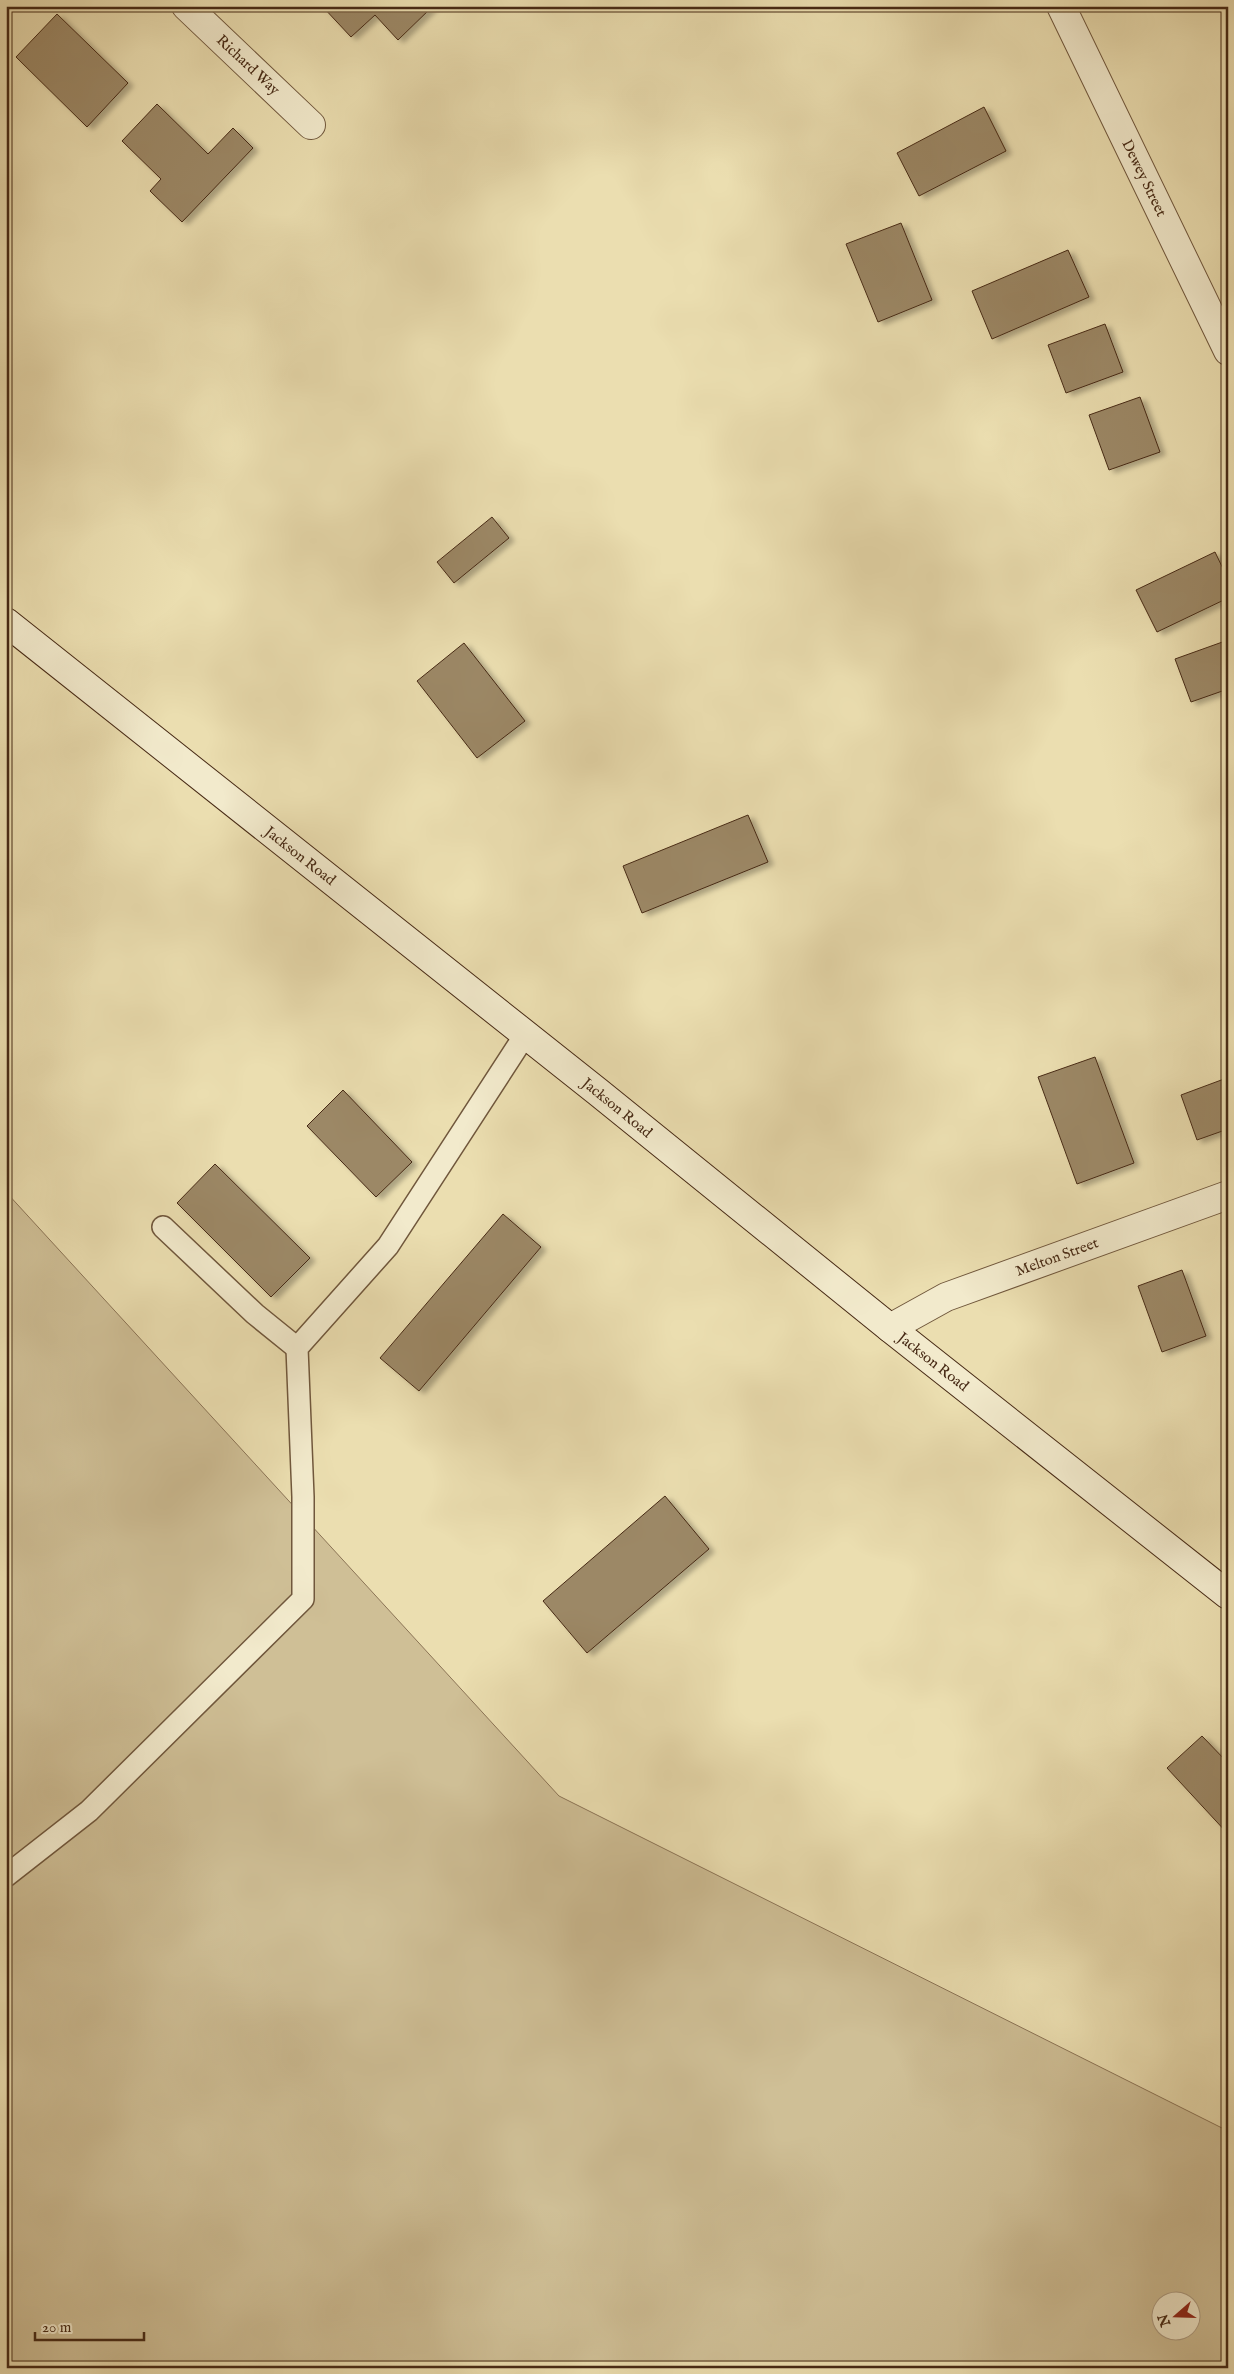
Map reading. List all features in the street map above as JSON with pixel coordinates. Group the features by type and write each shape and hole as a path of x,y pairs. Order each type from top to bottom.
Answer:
{"main road":[{"name":"Richard Way","path":"186,6 312,124"},
{"name":"Dewey Street","path":"1061,6 1228,351"},
{"name":"Jackson Road","path":"6,622 526,1035 890,1328 1228,1595"},
{"name":"Melton Street","path":"890,1328 946,1297 1228,1195"}],"lane":[{"path":"6,1876 89,1811 303,1599 303,1498 297,1348 388,1246 526,1035"},
{"path":"163,1227 255,1314 297,1348"}],"shaded area":[{"path":"6,1192 559,1796 1228,2131 1228,2368 6,2368"}],"building":[{"path":"322,6 433,6 398,40 375,15 351,37"},
{"path":"57,14 128,83 87,127 16,57"},
{"path":"157,104 208,154 233,128 253,148 182,222 150,191 161,179 122,141"},
{"path":"984,107 1006,151 919,196 897,153"},
{"path":"901,223 932,300 878,322 846,244"},
{"path":"1068,250 1089,297 992,339 972,291"},
{"path":"1105,324 1123,372 1066,393 1048,345"},
{"path":"1140,397 1160,452 1109,470 1089,415"},
{"path":"492,517 509,538 454,583 437,562"},
{"path":"1215,552 1228,579 1228,598 1157,632 1136,590"},
{"path":"1228,640 1228,689 1191,702 1175,659"},
{"path":"464,643 525,721 477,758 417,681"},
{"path":"748,815 768,862 642,913 623,866"},
{"path":"1095,1057 1134,1163 1077,1184 1038,1077"},
{"path":"1224,1079 1228,1089 1228,1129 1197,1140 1181,1095"},
{"path":"343,1090 412,1162 376,1197 307,1126"},
{"path":"215,1164 310,1258 271,1297 177,1203"},
{"path":"503,1214 541,1247 419,1391 380,1358"},
{"path":"1182,1270 1206,1336 1162,1352 1138,1286"},
{"path":"665,1496 709,1549 587,1653 543,1601"},
{"path":"1202,1736 1228,1763 1228,1834 1167,1768"}]}
